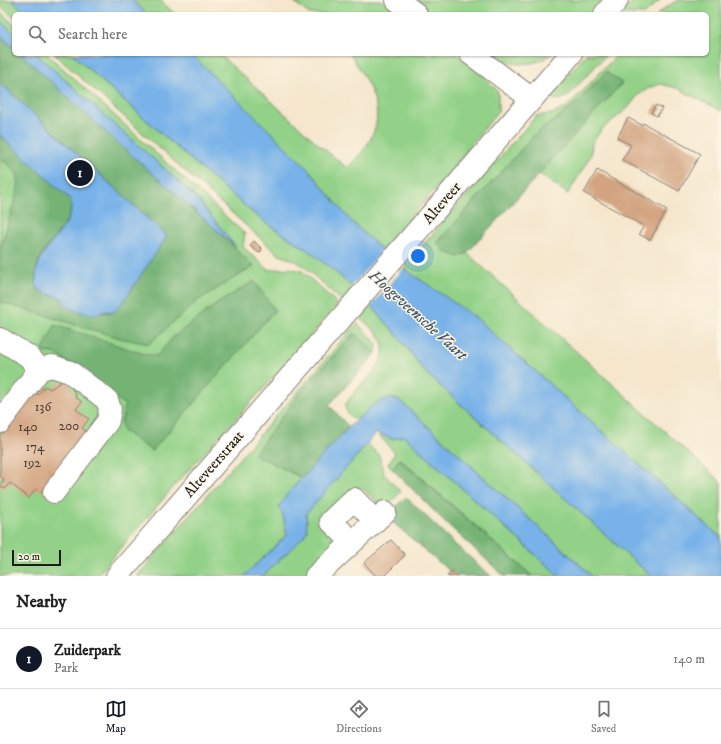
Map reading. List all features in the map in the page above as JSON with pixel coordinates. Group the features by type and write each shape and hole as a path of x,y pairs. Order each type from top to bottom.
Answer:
{"street":[{"path":"397,0 413,12"},
{"path":"607,12 617,0"},
{"path":"474,56 532,99"},
{"name":"Alteveer","path":"312,353 569,56"},
{"path":"0,339 28,356 40,369"},
{"name":"Alteveerstraat","path":"117,576 312,353"},
{"path":"0,422 40,369 52,366 70,372 107,400 110,409 108,421 54,492"},
{"path":"316,576 380,517 354,499 331,521 352,542"}],"green space":[{"path":"0,0 12,0 26,12 12,12 12,16 0,5"},
{"path":"132,0 160,0 173,12 145,12"},
{"path":"292,0 381,0 400,12 307,12"},
{"path":"411,0 604,0 593,12 428,12"},
{"path":"634,0 660,0 647,12 623,12"},
{"path":"677,0 721,0 721,111 677,88 661,84 649,88 638,95 628,108 602,129 592,143 591,155 568,194 539,174 621,83 606,72 576,103 535,134 437,243 458,257 467,253 721,482 721,538 475,317 431,300 403,268 536,116 555,113 567,107 616,56 709,56 709,12 660,12"},
{"path":"0,12 12,22 12,32 0,21"},
{"path":"0,31 12,41 12,56 28,56 215,221 195,196 38,56 49,56 245,234 243,247 269,270 289,268 302,271 338,304 293,356 176,484 97,576 0,576"},
{"path":"0,35 12,46 12,56 23,56 189,204 188,206 209,223 254,266 197,301 149,344 120,338 0,302 0,251 18,188 18,178 14,170 0,158 0,135 71,199 71,207 66,222 39,260 35,281 44,293 56,296 100,313 114,312 167,236 0,83"},
{"path":"56,56 74,56 184,154 252,212 309,251 347,282 388,324 424,371 651,576 592,576 399,400 355,421 347,412 345,406 350,397 373,372 379,363 383,353 382,344 377,333 306,268 296,261 279,255"},
{"path":"193,56 221,56 347,168 361,153 371,139 376,125 377,112 369,86 351,56 459,56 483,75 498,92 498,112 467,149 465,155 382,250 351,221"},
{"path":"490,56 549,56 537,62 519,64"},
{"path":"584,56 605,56 569,95 557,100 550,97"},
{"path":"606,72 622,83 467,253 458,257 446,252 437,243 535,134 576,103"},
{"path":"254,281 275,310 152,451 123,431 121,424 125,405 55,353 42,352 55,325 144,354 157,356 173,337 218,303"},
{"path":"357,323 377,344 376,353 360,337 353,334 302,390 255,454 302,478 288,493 283,515 287,535 244,576 137,576"},
{"path":"354,334 360,337 376,353 329,405 349,427 302,478 254,454 302,390"},
{"path":"377,433 392,439 404,436 559,576 532,576 400,459 392,469 388,464 395,453"},
{"path":"367,444 379,455 384,474 401,492 384,509 361,487 356,489 337,538 334,550 306,576 263,576 304,536 307,520 305,514"},
{"path":"399,459 532,576 504,576 444,521 392,469"},
{"path":"406,497 491,576 455,576 390,520 388,514"}],"water":[{"path":"12,0 132,0 145,12 26,12"},
{"path":"0,21 12,32 12,46 0,35"},
{"path":"23,56 38,56 186,188 198,200 236,247 112,138"},
{"name":"Hoogeveensche Vaart","path":"74,56 193,56 308,169 351,221 382,250 403,268 475,317 721,538 721,576 651,576 424,371 388,324 347,282 317,257 252,212 184,154"},
{"path":"0,83 167,236 123,302 114,312 103,311 97,315 76,311 66,306 62,298 44,293 37,288 36,274 39,262 45,251 67,222 71,212 71,200 0,135"},
{"path":"387,398 399,400 592,576 559,576 404,436 392,439 377,433 371,438 306,514 307,531 304,536 263,576 244,576 287,535 283,515 279,507 288,493 349,427 373,405"}],"pier":[{"path":"384,249 405,267 370,307 350,288"}],"building":[{"path":"656,105 662,108 657,116 651,113"},
{"path":"628,118 642,125 643,123 700,154 679,191 622,160 631,145 617,138"},
{"path":"597,170 667,210 650,240 639,234 644,226 584,193"},
{"path":"254,241 262,249 259,253 250,246"},
{"path":"66,379 76,395 75,397 82,402 76,409 89,419 82,428 87,432 41,492 36,489 29,498 10,483 5,489 0,486 4,479 0,476 0,435 33,391 38,395 45,386 50,389"},
{"path":"391,540 405,555 384,576 376,576 364,563"},
{"path":"452,571 458,576 447,576"}],"place":[{"name":"Zuiderpark","path":"80,173"}]}
